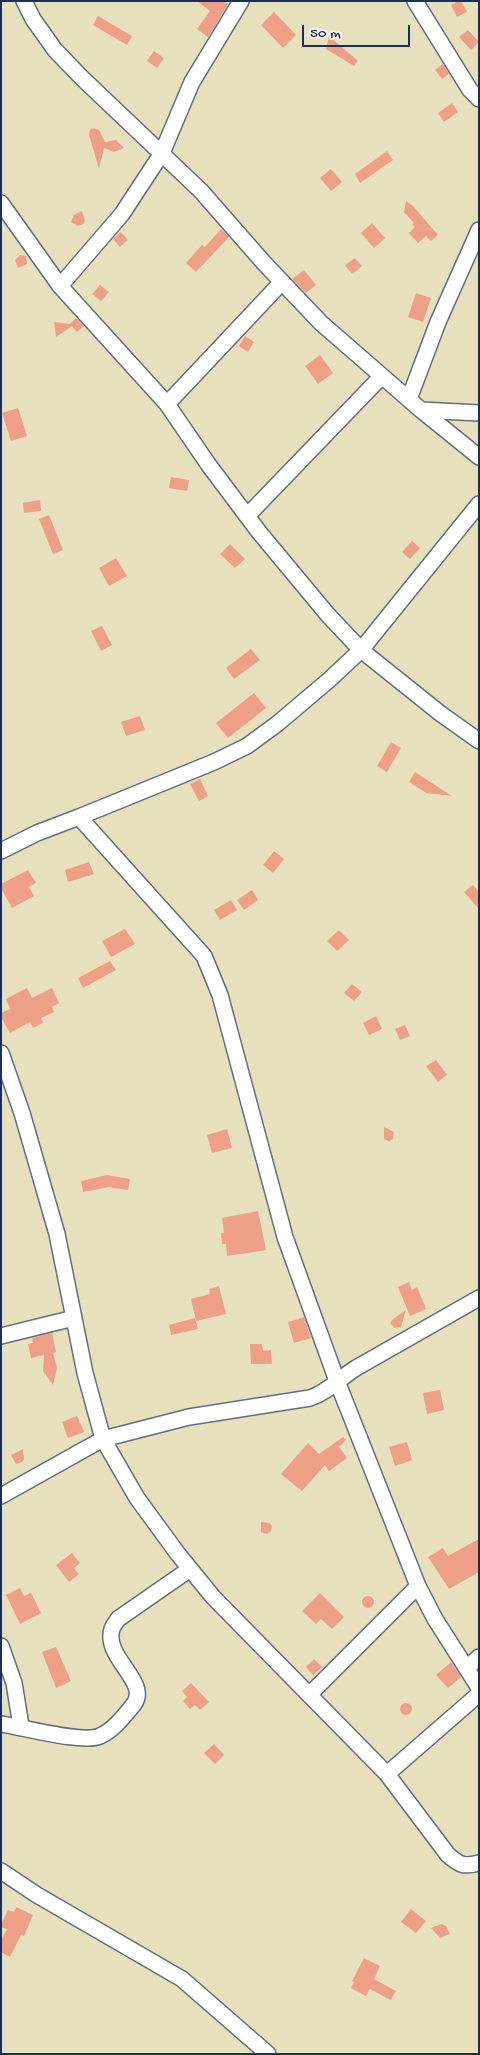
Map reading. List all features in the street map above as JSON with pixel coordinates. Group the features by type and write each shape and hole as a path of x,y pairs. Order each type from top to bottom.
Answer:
{"street":[{"path":"24,1 55,50 201,191 282,282 321,322 381,377 479,457"},
{"path":"60,286 122,214 162,153 192,82 241,1"},
{"path":"415,1 470,90 479,99"},
{"path":"1,203 60,286 167,404 208,464 259,532 322,607 361,650 441,714 479,741"},
{"path":"410,399 438,322 479,230"},
{"path":"167,404 282,282"},
{"path":"248,516 381,377"},
{"path":"420,410 479,413"},
{"path":"1,851 37,833 247,746 299,705 361,650 479,504"},
{"path":"79,817 204,956 220,996 285,1237 337,1381 418,1586 435,1619 479,1688"},
{"path":"1,1054 22,1113 57,1234 85,1373 103,1439 137,1498 213,1597 387,1774 448,1855 458,1863 467,1866 479,1864"},
{"path":"1,1496 103,1439 189,1417 310,1398 327,1391 337,1381 356,1368 479,1298"},
{"path":"1,1336 74,1318"},
{"path":"1,1724 21,1726 79,1738 102,1736 123,1718 137,1700 138,1691 113,1649 112,1629 118,1619 190,1569"},
{"path":"310,1694 418,1586"},
{"path":"1,1646 14,1683 21,1726"},
{"path":"467,1668 479,1657"},
{"path":"387,1774 479,1694"},
{"path":"1,1871 37,1895 182,1979 268,2054"}],"building":[{"path":"197,1 224,1 228,4 208,37 197,29 210,11"},
{"path":"461,1 467,12 457,17 451,5"},
{"path":"274,12 296,35 283,48 261,25"},
{"path":"98,16 132,36 127,45 93,25"},
{"path":"468,30 479,42 471,50 459,37"},
{"path":"329,36 358,61 354,66 326,49"},
{"path":"154,51 164,58 157,68 147,61"},
{"path":"443,64 449,74 442,79 435,70"},
{"path":"452,103 458,112 444,122 438,113"},
{"path":"93,128 99,130 105,142 116,140 124,148 114,152 104,148 99,169 89,135 90,130"},
{"path":"387,151 393,160 360,183 355,174"},
{"path":"331,169 342,182 331,191 320,178"},
{"path":"406,201 413,206 438,235 431,241 426,236 418,243 409,233 415,227 412,224 414,223 404,212"},
{"path":"82,211 85,221 83,224 78,226 71,222 74,215"},
{"path":"372,223 385,238 374,248 361,233"},
{"path":"221,229 229,237 196,272 186,263 202,245 205,247"},
{"path":"121,232 128,240 120,247 113,239"},
{"path":"20,255 26,256 27,264 18,268 15,260"},
{"path":"355,258 362,266 352,274 345,265"},
{"path":"304,270 316,285 306,293 292,279"},
{"path":"100,285 109,292 101,301 92,294"},
{"path":"416,293 431,298 423,322 408,317"},
{"path":"76,318 84,326 77,332 72,326 56,337 54,322 70,324"},
{"path":"245,336 254,342 248,352 239,346"},
{"path":"320,355 333,373 318,384 305,366"},
{"path":"18,408 27,436 11,441 2,413"},
{"path":"171,477 189,480 187,491 169,488"},
{"path":"40,500 41,511 24,513 23,503"},
{"path":"49,515 63,550 53,554 39,519"},
{"path":"412,541 420,548 410,559 402,552"},
{"path":"230,544 245,559 235,568 220,554"},
{"path":"116,558 127,576 109,586 99,568"},
{"path":"102,626 112,645 101,651 91,631"},
{"path":"251,649 260,660 234,679 226,668"},
{"path":"254,693 266,708 228,738 216,723"},
{"path":"140,716 145,730 126,736 121,722"},
{"path":"391,742 401,748 387,772 377,766"},
{"path":"415,772 452,796 426,793 409,782"},
{"path":"200,779 208,796 199,801 190,784"},
{"path":"274,851 284,859 273,873 263,865"},
{"path":"89,862 94,874 68,882 65,870"},
{"path":"28,870 36,883 29,887 34,896 12,908 1,888 1,884"},
{"path":"473,885 479,892 479,909 464,892"},
{"path":"252,890 258,900 244,910 237,900"},
{"path":"231,900 237,910 220,920 214,910"},
{"path":"125,929 135,944 111,957 102,941"},
{"path":"339,930 349,940 337,951 327,941"},
{"path":"110,961 116,970 83,988 78,978"},
{"path":"352,984 362,992 354,1001 344,993"},
{"path":"27,988 32,998 52,988 59,1003 52,1007 54,1012 41,1018 43,1023 33,1028 30,1022 10,1033 1,1017 1,1013 10,1009 6,999"},
{"path":"376,1016 382,1029 369,1035 363,1023"},
{"path":"405,1025 410,1036 400,1040 395,1029"},
{"path":"436,1060 447,1075 438,1082 426,1066"},
{"path":"384,1127 394,1132 393,1139 389,1141 384,1139"},
{"path":"227,1129 232,1148 212,1153 207,1135"},
{"path":"107,1175 130,1179 128,1190 109,1187 83,1192 81,1181"},
{"path":"258,1211 266,1250 227,1256 226,1244 222,1244 221,1233 224,1233 222,1218"},
{"path":"409,1282 412,1290 417,1287 426,1309 410,1316 398,1287"},
{"path":"219,1286 226,1314 196,1321 191,1299 210,1294 209,1289"},
{"path":"406,1310 401,1327 394,1328 390,1323 392,1320"},
{"path":"304,1317 311,1338 294,1343 288,1322"},
{"path":"195,1318 198,1329 171,1335 169,1325"},
{"path":"52,1333 56,1352 53,1353 57,1368 53,1385 43,1371 44,1355 31,1358 28,1344 33,1343 32,1338"},
{"path":"250,1344 262,1344 263,1351 271,1350 272,1364 251,1364"},
{"path":"440,1390 444,1410 427,1414 423,1393"},
{"path":"77,1416 84,1432 68,1438 62,1422"},
{"path":"343,1437 346,1440 339,1447 347,1458 329,1471 325,1465 302,1491 281,1474 308,1443 319,1454"},
{"path":"407,1442 412,1460 395,1466 389,1447"},
{"path":"23,1449 24,1459 16,1464 11,1455"},
{"path":"261,1522 270,1523 271,1531 267,1534 261,1532"},
{"path":"479,1539 479,1572 449,1589 428,1557 443,1548 448,1556"},
{"path":"72,1553 80,1563 74,1568 79,1574 69,1582 56,1565"},
{"path":"20,1588 24,1596 31,1593 41,1613 20,1624 6,1595"},
{"path":"320,1593 344,1617 332,1629 321,1619 316,1624 302,1611"},
{"path":"366,1596 370,1596 374,1602 370,1608 366,1608 362,1604 362,1600"},
{"path":"56,1647 71,1681 56,1688 42,1652"},
{"path":"314,1659 322,1667 313,1675 306,1667"},
{"path":"451,1662 461,1677 448,1688 436,1675"},
{"path":"191,1683 209,1702 200,1710 195,1705 190,1709 183,1701 187,1697 182,1691"},
{"path":"404,1703 408,1703 412,1709 408,1715 404,1715 400,1711 400,1707"},
{"path":"214,1744 224,1755 215,1764 204,1753"},
{"path":"16,1907 33,1915 24,1936 21,1935 10,1957 1,1952 1,1940 7,1929 1,1927 1,1924 8,1910 14,1912"},
{"path":"411,1909 426,1921 416,1933 401,1922"},
{"path":"441,1924 446,1926 450,1934 440,1938 431,1928"},
{"path":"364,1958 380,1966 374,1979 396,1991 391,2000 370,1989 366,1996 351,1988 354,1982 352,1981"}]}
